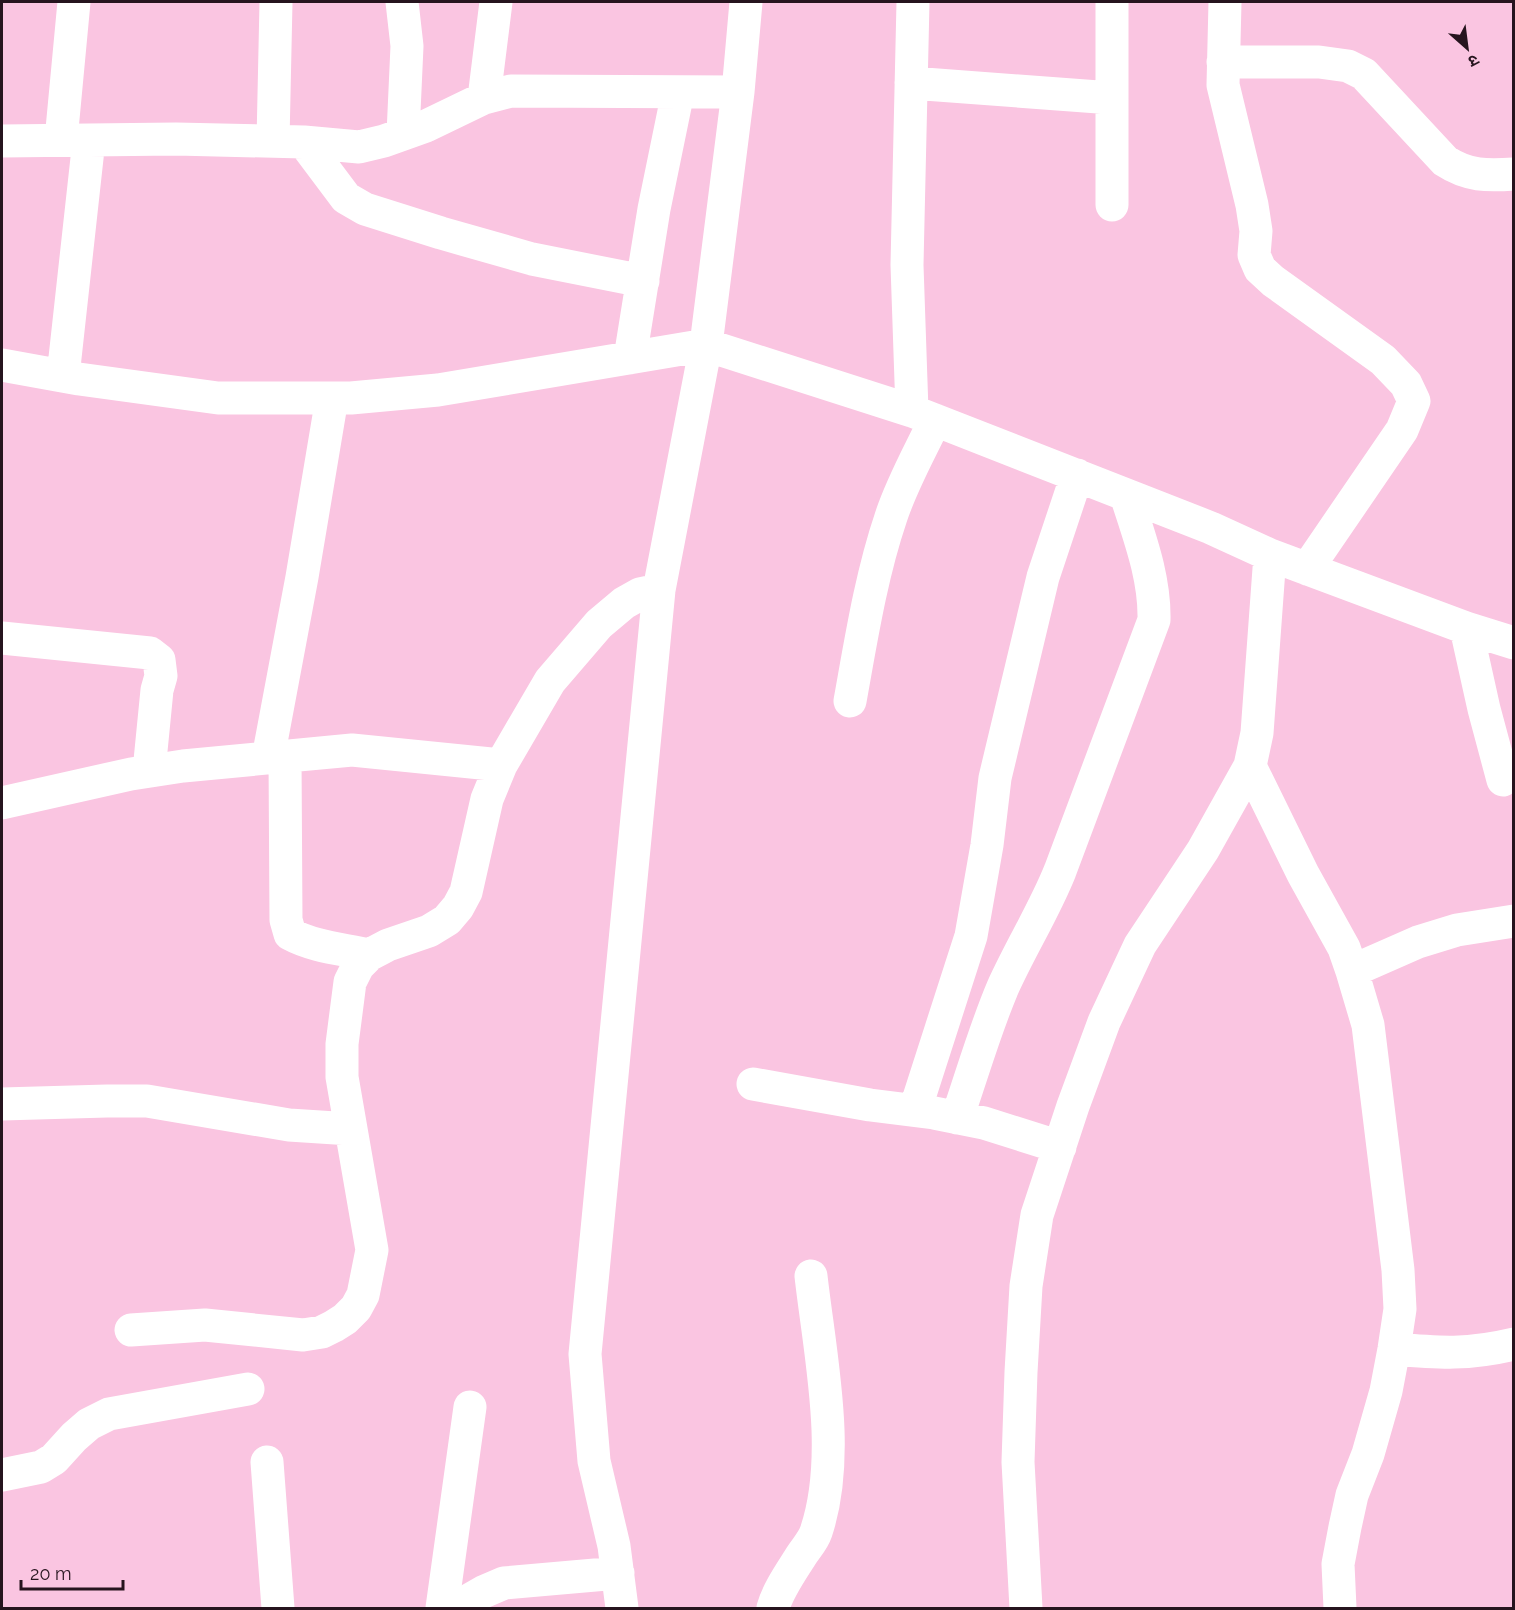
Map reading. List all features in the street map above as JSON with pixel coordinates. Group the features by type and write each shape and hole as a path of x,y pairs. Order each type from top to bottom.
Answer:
{"street":[{"path":"63,376 75,140 74,2"},
{"path":"276,2 289,142 346,198 365,208 441,233 532,259 643,281"},
{"path":"402,2 407,46 403,134"},
{"path":"484,98 496,2"},
{"path":"622,1608 612,1536 594,1461 585,1354 659,590 706,345 738,92 746,2"},
{"path":"850,701 864,620 891,518 924,415 908,265 913,2"},
{"path":"1112,2 1112,206"},
{"path":"1225,2 1223,85 1252,205 1256,231 1254,255 1260,269 1273,281 1383,360 1406,384 1414,401 1402,430 1307,569"},
{"path":"1223,62 1319,62 1348,66 1364,74 1445,161 1460,171 1481,175 1514,174"},
{"path":"911,83 1112,98"},
{"path":"2,141 176,139 289,142 359,147 426,126 484,98 511,91 738,92"},
{"path":"630,358 654,209 678,92"},
{"path":"2,365 218,398 332,398 438,390 706,345 924,415 1211,528 1270,555 1466,628 1514,643"},
{"path":"332,398 302,577 276,757 286,920 290,934 308,942 369,955"},
{"path":"915,1110 971,936 987,845 995,778 1043,577 1077,475"},
{"path":"957,1118 1003,988 1048,901 1154,620 1150,574 1126,495"},
{"path":"1026,1608 1018,1462 1026,1286 1037,1215 1104,1022 1140,945 1203,850 1250,766 1257,733 1270,555"},
{"path":"131,1330 205,1325 303,1335 322,1332 345,1320 356,1308 363,1295 372,1250 342,1077 342,1044 350,982 358,966 369,955 388,945 429,931 447,920 466,891 487,799 501,765 550,681 598,624 624,603 640,594 659,590"},
{"path":"1466,628 1503,780"},
{"path":"2,638 150,653 159,660 160,676 149,771"},
{"path":"2,803 79,784 149,771 352,750 501,765"},
{"path":"1250,766 1303,874 1344,948 1368,1025 1398,1270 1400,1309 1394,1349 1386,1391 1368,1454 1352,1495 1345,1527 1338,1564 1340,1608"},
{"path":"1352,971 1418,942 1457,930 1514,921"},
{"path":"753,1084 984,1123 1060,1147"},
{"path":"2,1104 147,1101 289,1125 351,1129"},
{"path":"773,1608 792,1571 815,1535 823,1507 829,1460 827,1411 811,1276"},
{"path":"1394,1349 1449,1354 1475,1352 1514,1344"},
{"path":"2,1474 41,1467 54,1459 89,1424 109,1414 248,1389"},
{"path":"442,1608 470,1407"},
{"path":"267,1462 278,1608"},
{"path":"455,1608 504,1582 618,1573"}]}
